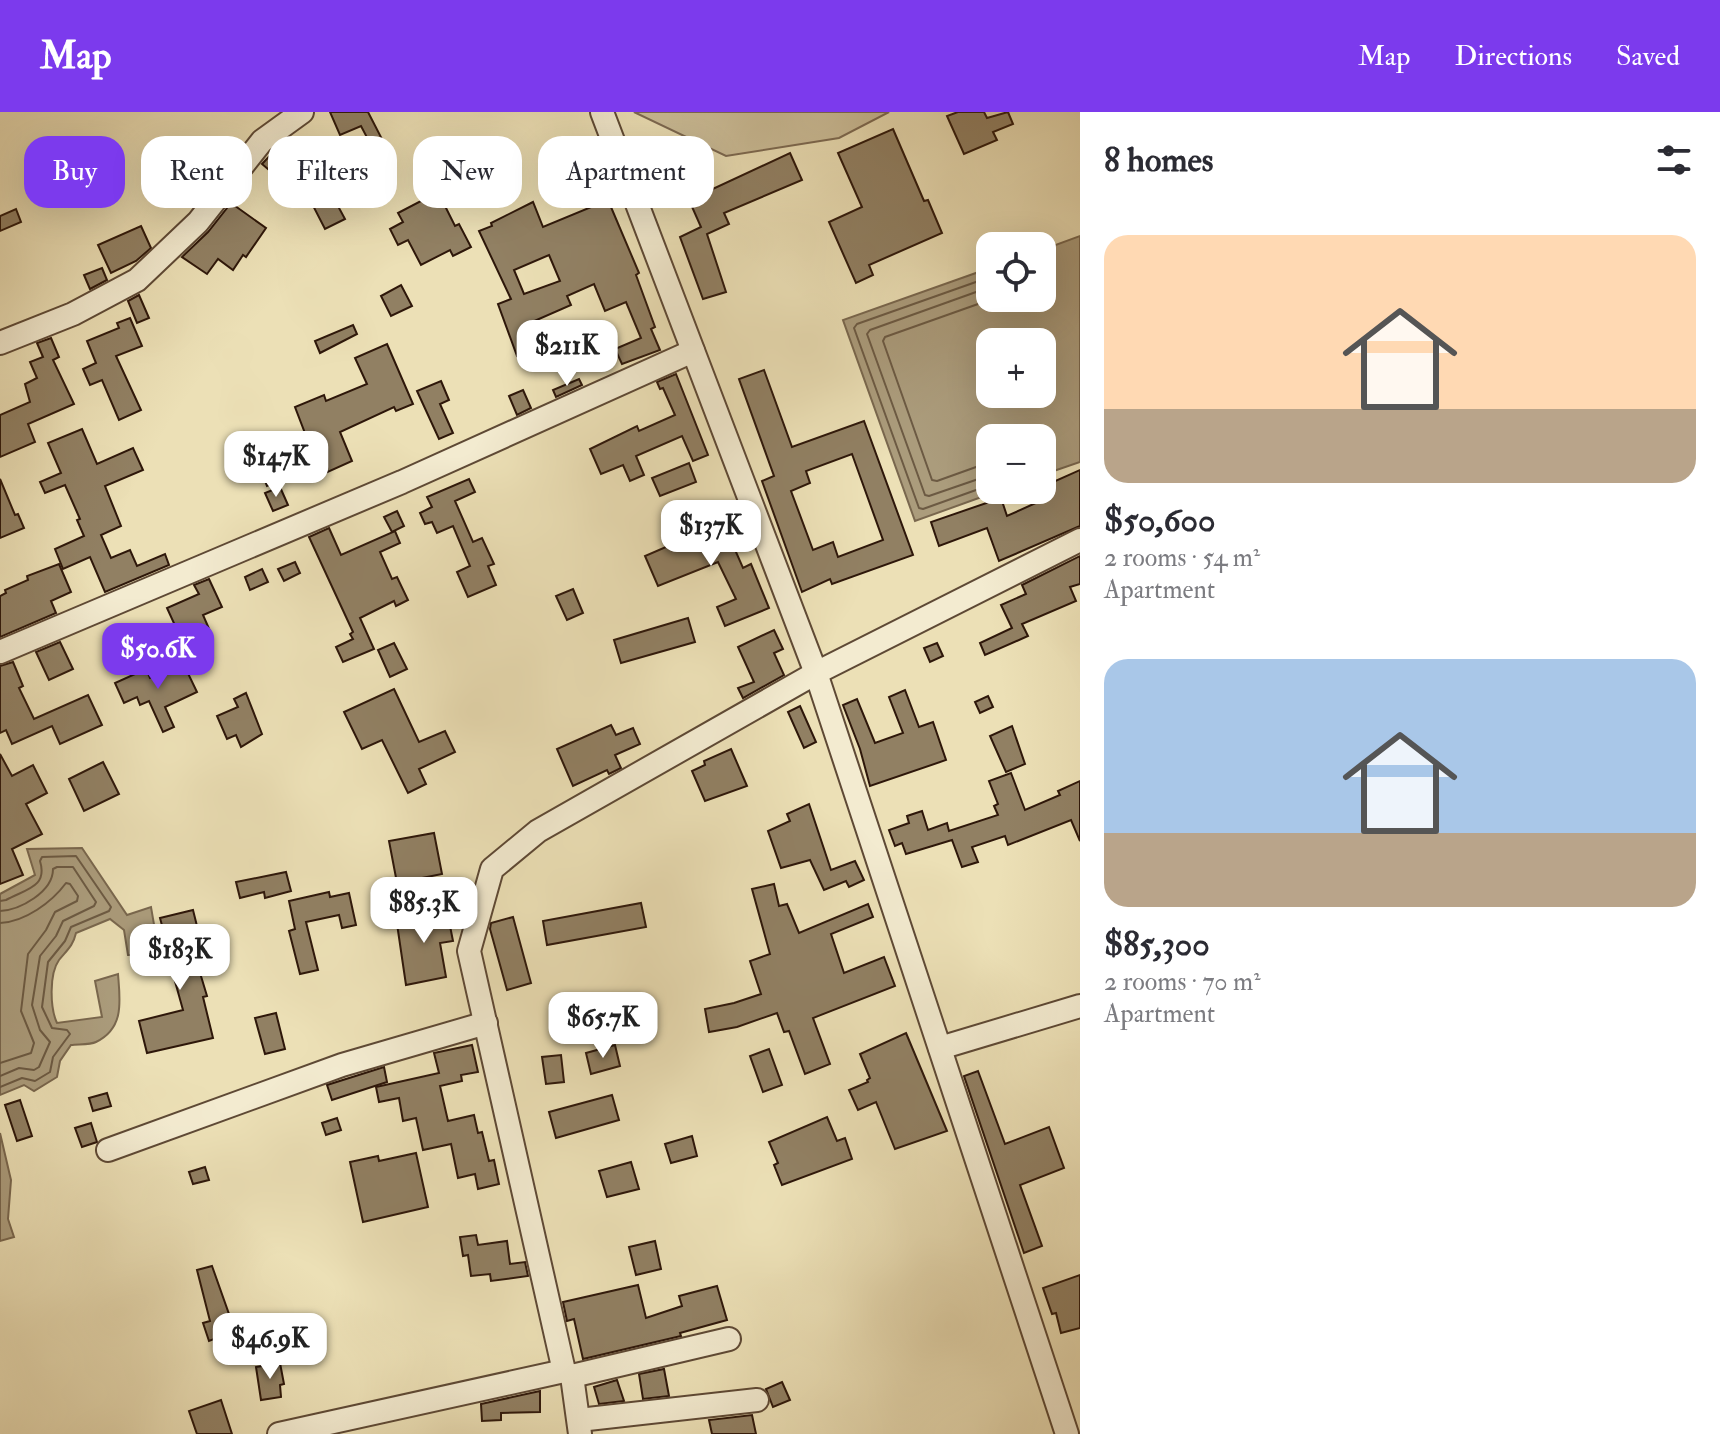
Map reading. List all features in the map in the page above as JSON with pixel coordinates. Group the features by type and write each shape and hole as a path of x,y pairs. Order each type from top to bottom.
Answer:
{"street":[{"path":"0,343 73,314 137,280 198,222 262,141 302,112"},
{"path":"602,112 816,673 1067,1434"},
{"path":"0,652 402,482 693,351"},
{"path":"757,1400 580,1427 469,951 492,869 538,831 816,673 1080,540"},
{"path":"940,1048 1080,1006"},
{"path":"108,1150 342,1065 486,1023"},
{"path":"279,1434 729,1339"}],"shaded area":[{"path":"634,112 889,112 839,138 726,156 714,150 714,136 684,136"}],"water":[{"path":"1080,236 1080,462 1056,470 1056,424 976,424 976,499 915,521 843,320 976,273 976,312 1056,312 1056,245"},
{"path":"82,848 127,915 151,907 156,936 144,955 128,955 124,930 110,919 76,933 53,974 52,1000 57,1023 102,1017 95,981 118,974 120,1003 116,1021 112,1029 96,1042 71,1045 60,1061 57,1077 34,1091 24,1085 0,1095 0,894 35,875 27,849"},
{"path":"0,1133 11,1180 8,1219 14,1237 0,1241"}],"building":[{"path":"330,112 368,112 380,136 366,136 361,126 340,135"},
{"path":"958,112 984,112 987,118 1008,112 1013,124 993,132 997,140 964,154 947,116"},
{"path":"893,129 924,201 928,200 942,233 869,265 873,275 856,283 829,222 862,207 838,153"},
{"path":"790,153 802,180 724,213 729,224 707,234 726,292 703,299 680,237 701,227 693,208 714,208 714,188"},
{"path":"533,202 543,227 589,208 611,208 639,273 636,275 660,350 622,364 615,349 641,338 626,302 605,311 594,284 567,296 571,305 532,322 542,345 517,356 498,304 511,299 479,231","holes":["549,255 560,281 524,294 514,270"]},
{"path":"413,205 413,208 446,208 471,247 453,256 450,250 421,265 408,240 398,245 390,229 403,222 398,213"},
{"path":"227,208 238,208 266,228 233,270 218,259 207,274 182,257"},
{"path":"314,208 339,208 345,219 325,229"},
{"path":"16,209 21,222 0,231 0,216"},
{"path":"141,226 151,248 136,261 111,273 98,245"},
{"path":"102,268 107,280 90,289 84,275"},
{"path":"401,285 412,306 391,316 381,296"},
{"path":"139,295 149,318 137,323 128,301"},
{"path":"130,318 142,346 116,356 141,410 119,420 102,380 90,385 83,369 96,363 87,341 119,328 117,323"},
{"path":"353,325 357,334 320,353 315,341"},
{"path":"51,338 59,357 53,360 74,404 28,424 35,442 0,457 0,415 30,402 25,384 37,378 30,362 43,357 37,343"},
{"path":"568,342 574,358 562,363 555,347"},
{"path":"387,344 413,404 396,411 394,407 340,432 352,461 321,475 295,407 324,395 326,401 367,384 355,358"},
{"path":"764,370 792,447 864,421 913,555 832,584 830,579 802,592 762,481 774,476 739,379","holes":["852,454 883,540 838,557 833,542 813,550 791,491 810,483 806,471"]},
{"path":"676,374 708,455 693,461 682,436 636,456 644,475 630,481 623,465 601,474 590,449 637,426 639,431 675,415 657,382"},
{"path":"579,379 582,385 556,397 553,390"},
{"path":"441,381 449,400 440,404 453,433 439,439 417,391"},
{"path":"523,390 531,408 517,415 509,396"},
{"path":"82,429 97,464 133,448 143,470 105,486 121,526 101,535 111,558 130,550 137,566 165,554 169,565 105,592 90,557 63,569 55,549 84,536 77,520 80,519 65,485 45,493 40,482 61,473 48,443"},
{"path":"270,441 285,478 267,486 252,448"},
{"path":"689,463 696,482 660,496 652,478"},
{"path":"1080,470 1080,526 999,561 987,528 939,546 931,522 984,504 1003,504 1007,516 1034,504 1056,504 1056,481"},
{"path":"0,479 24,528 0,538"},
{"path":"469,479 475,492 455,501 473,542 482,538 494,564 488,566 496,585 468,597 457,572 470,566 453,526 437,533 432,522 425,524 420,513 432,507 427,497"},
{"path":"280,487 288,505 273,511 265,493"},
{"path":"397,511 404,526 392,532 384,517"},
{"path":"721,518 743,568 751,564 769,608 725,626 717,607 736,599 718,562 658,586 645,556 673,544 671,540"},
{"path":"329,528 341,555 395,531 400,543 380,552 392,579 397,577 408,600 396,606 394,601 360,618 374,649 343,662 336,647 353,639 350,634 353,632 309,537"},
{"path":"1080,556 1080,584 1070,587 1076,601 1022,624 1028,636 985,655 980,643 1012,628 1001,605 1026,594 1022,585"},
{"path":"295,562 300,573 284,581 278,569"},
{"path":"59,564 71,592 51,601 56,613 0,637 0,596 6,593 5,590 28,580 27,576"},
{"path":"262,569 268,582 250,590 245,577"},
{"path":"209,579 222,607 203,615 210,631 183,643 167,608 199,594 194,585"},
{"path":"573,589 583,613 567,620 556,596"},
{"path":"688,618 695,642 621,663 614,640"},
{"path":"774,630 783,649 774,653 784,675 743,698 738,688 754,682 738,647"},
{"path":"60,642 73,669 49,680 36,652"},
{"path":"394,643 407,669 390,677 378,650"},
{"path":"937,643 943,656 930,662 924,648"},
{"path":"13,662 23,686 19,688 34,719 88,695 102,725 60,744 52,726 12,744 6,730 0,733 0,666"},
{"path":"183,663 197,692 165,707 174,727 163,732 149,701 140,705 137,697 124,703 115,683 146,669 150,678"},
{"path":"394,689 419,742 445,731 455,752 419,769 426,784 408,793 382,740 362,749 344,712"},
{"path":"905,690 919,727 933,722 946,760 870,786 843,705 857,699 875,743 903,733 889,697"},
{"path":"246,693 262,734 241,747 236,735 227,739 217,716 238,707 234,699"},
{"path":"988,696 993,707 980,713 975,702"},
{"path":"800,706 816,742 804,748 788,712"},
{"path":"611,725 616,735 633,728 640,744 615,755 621,768 609,774 607,770 573,786 557,749"},
{"path":"1012,726 1025,764 1006,772 990,736"},
{"path":"731,749 747,786 705,801 692,771 705,765 704,761"},
{"path":"0,754 12,776 33,765 47,793 26,804 42,834 12,849 23,875 0,884"},
{"path":"103,762 119,794 84,811 69,779"},
{"path":"1011,773 1025,810 1060,795 1058,791 1080,781 1080,841 1071,820 1008,845 1005,836 972,847 978,862 962,867 952,840 906,854 902,843 895,846 889,830 909,823 907,816 922,811 928,830 947,823 949,831 998,815 994,806 998,804 989,781"},
{"path":"809,804 831,870 855,861 864,880 849,887 846,881 824,890 810,860 781,868 768,831 790,821 787,814"},
{"path":"434,833 442,874 397,883 389,841"},
{"path":"286,872 291,891 265,898 264,892 240,898 236,882"},
{"path":"774,884 779,906 787,904 799,933 868,904 873,917 831,934 844,973 884,957 895,986 813,1018 830,1064 805,1074 789,1031 784,1032 777,1013 737,1027 709,1032 705,1009 761,994 750,961 770,954 752,889"},
{"path":"329,892 330,897 349,893 356,925 342,928 339,915 306,922 318,970 300,974 289,931 295,929 289,901"},
{"path":"641,903 646,927 547,945 543,921"},
{"path":"193,910 198,930 188,933 207,996 203,997 213,1038 147,1053 139,1021 183,1010 160,918"},
{"path":"447,911 453,941 440,943 446,977 406,985 396,917"},
{"path":"513,917 531,983 507,990 490,929 491,923"},
{"path":"276,1013 285,1049 265,1054 255,1018"},
{"path":"906,1033 947,1131 895,1149 876,1102 858,1110 849,1090 868,1082 870,1078 860,1054"},
{"path":"472,1045 478,1072 461,1075 462,1081 440,1086 448,1121 474,1115 489,1161 494,1160 499,1184 478,1189 475,1174 458,1178 451,1144 423,1150 416,1118 403,1121 399,1098 379,1102 376,1087 439,1073 434,1053"},
{"path":"615,1045 620,1066 591,1074 586,1053"},
{"path":"769,1049 782,1085 763,1092 750,1056"},
{"path":"561,1055 564,1082 546,1084 542,1057"},
{"path":"384,1067 387,1082 332,1100 327,1085"},
{"path":"978,1071 1005,1144 1049,1127 1064,1168 1020,1185 1042,1246 1024,1253 964,1076"},
{"path":"107,1093 111,1106 93,1111 89,1098"},
{"path":"612,1095 619,1120 556,1138 549,1112"},
{"path":"20,1100 32,1136 17,1141 5,1105"},
{"path":"827,1117 837,1141 845,1138 852,1159 782,1185 774,1165 778,1163 769,1142"},
{"path":"337,1118 341,1130 326,1135 322,1123"},
{"path":"91,1123 97,1142 82,1147 75,1128"},
{"path":"692,1136 697,1156 671,1163 665,1144"},
{"path":"416,1153 428,1207 363,1222 350,1162 378,1156 379,1161"},
{"path":"631,1162 639,1189 607,1197 599,1171"},
{"path":"205,1167 209,1180 193,1184 189,1172"},
{"path":"476,1235 478,1245 507,1241 510,1264 525,1262 528,1276 491,1281 490,1274 471,1276 468,1255 463,1256 460,1237"},
{"path":"655,1241 661,1269 636,1275 629,1247"},
{"path":"212,1266 235,1331 209,1341 203,1323 210,1321 197,1270"},
{"path":"1080,1275 1080,1328 1061,1333 1056,1313 1052,1314 1043,1288"},
{"path":"638,1285 646,1318 682,1306 679,1296 717,1286 727,1320 680,1333 681,1336 583,1359 574,1319 567,1321 563,1302"},
{"path":"294,1317 299,1348 269,1353 264,1322"},
{"path":"280,1363 284,1384 280,1385 281,1397 261,1400 256,1367"},
{"path":"664,1369 669,1396 643,1399 639,1374"},
{"path":"617,1380 624,1401 599,1404 594,1387"},
{"path":"782,1382 790,1400 773,1407 766,1389"},
{"path":"540,1391 540,1412 501,1413 501,1420 482,1421 481,1404"},
{"path":"221,1400 232,1434 197,1434 189,1411"},
{"path":"752,1415 756,1434 712,1434 709,1420"}]}
